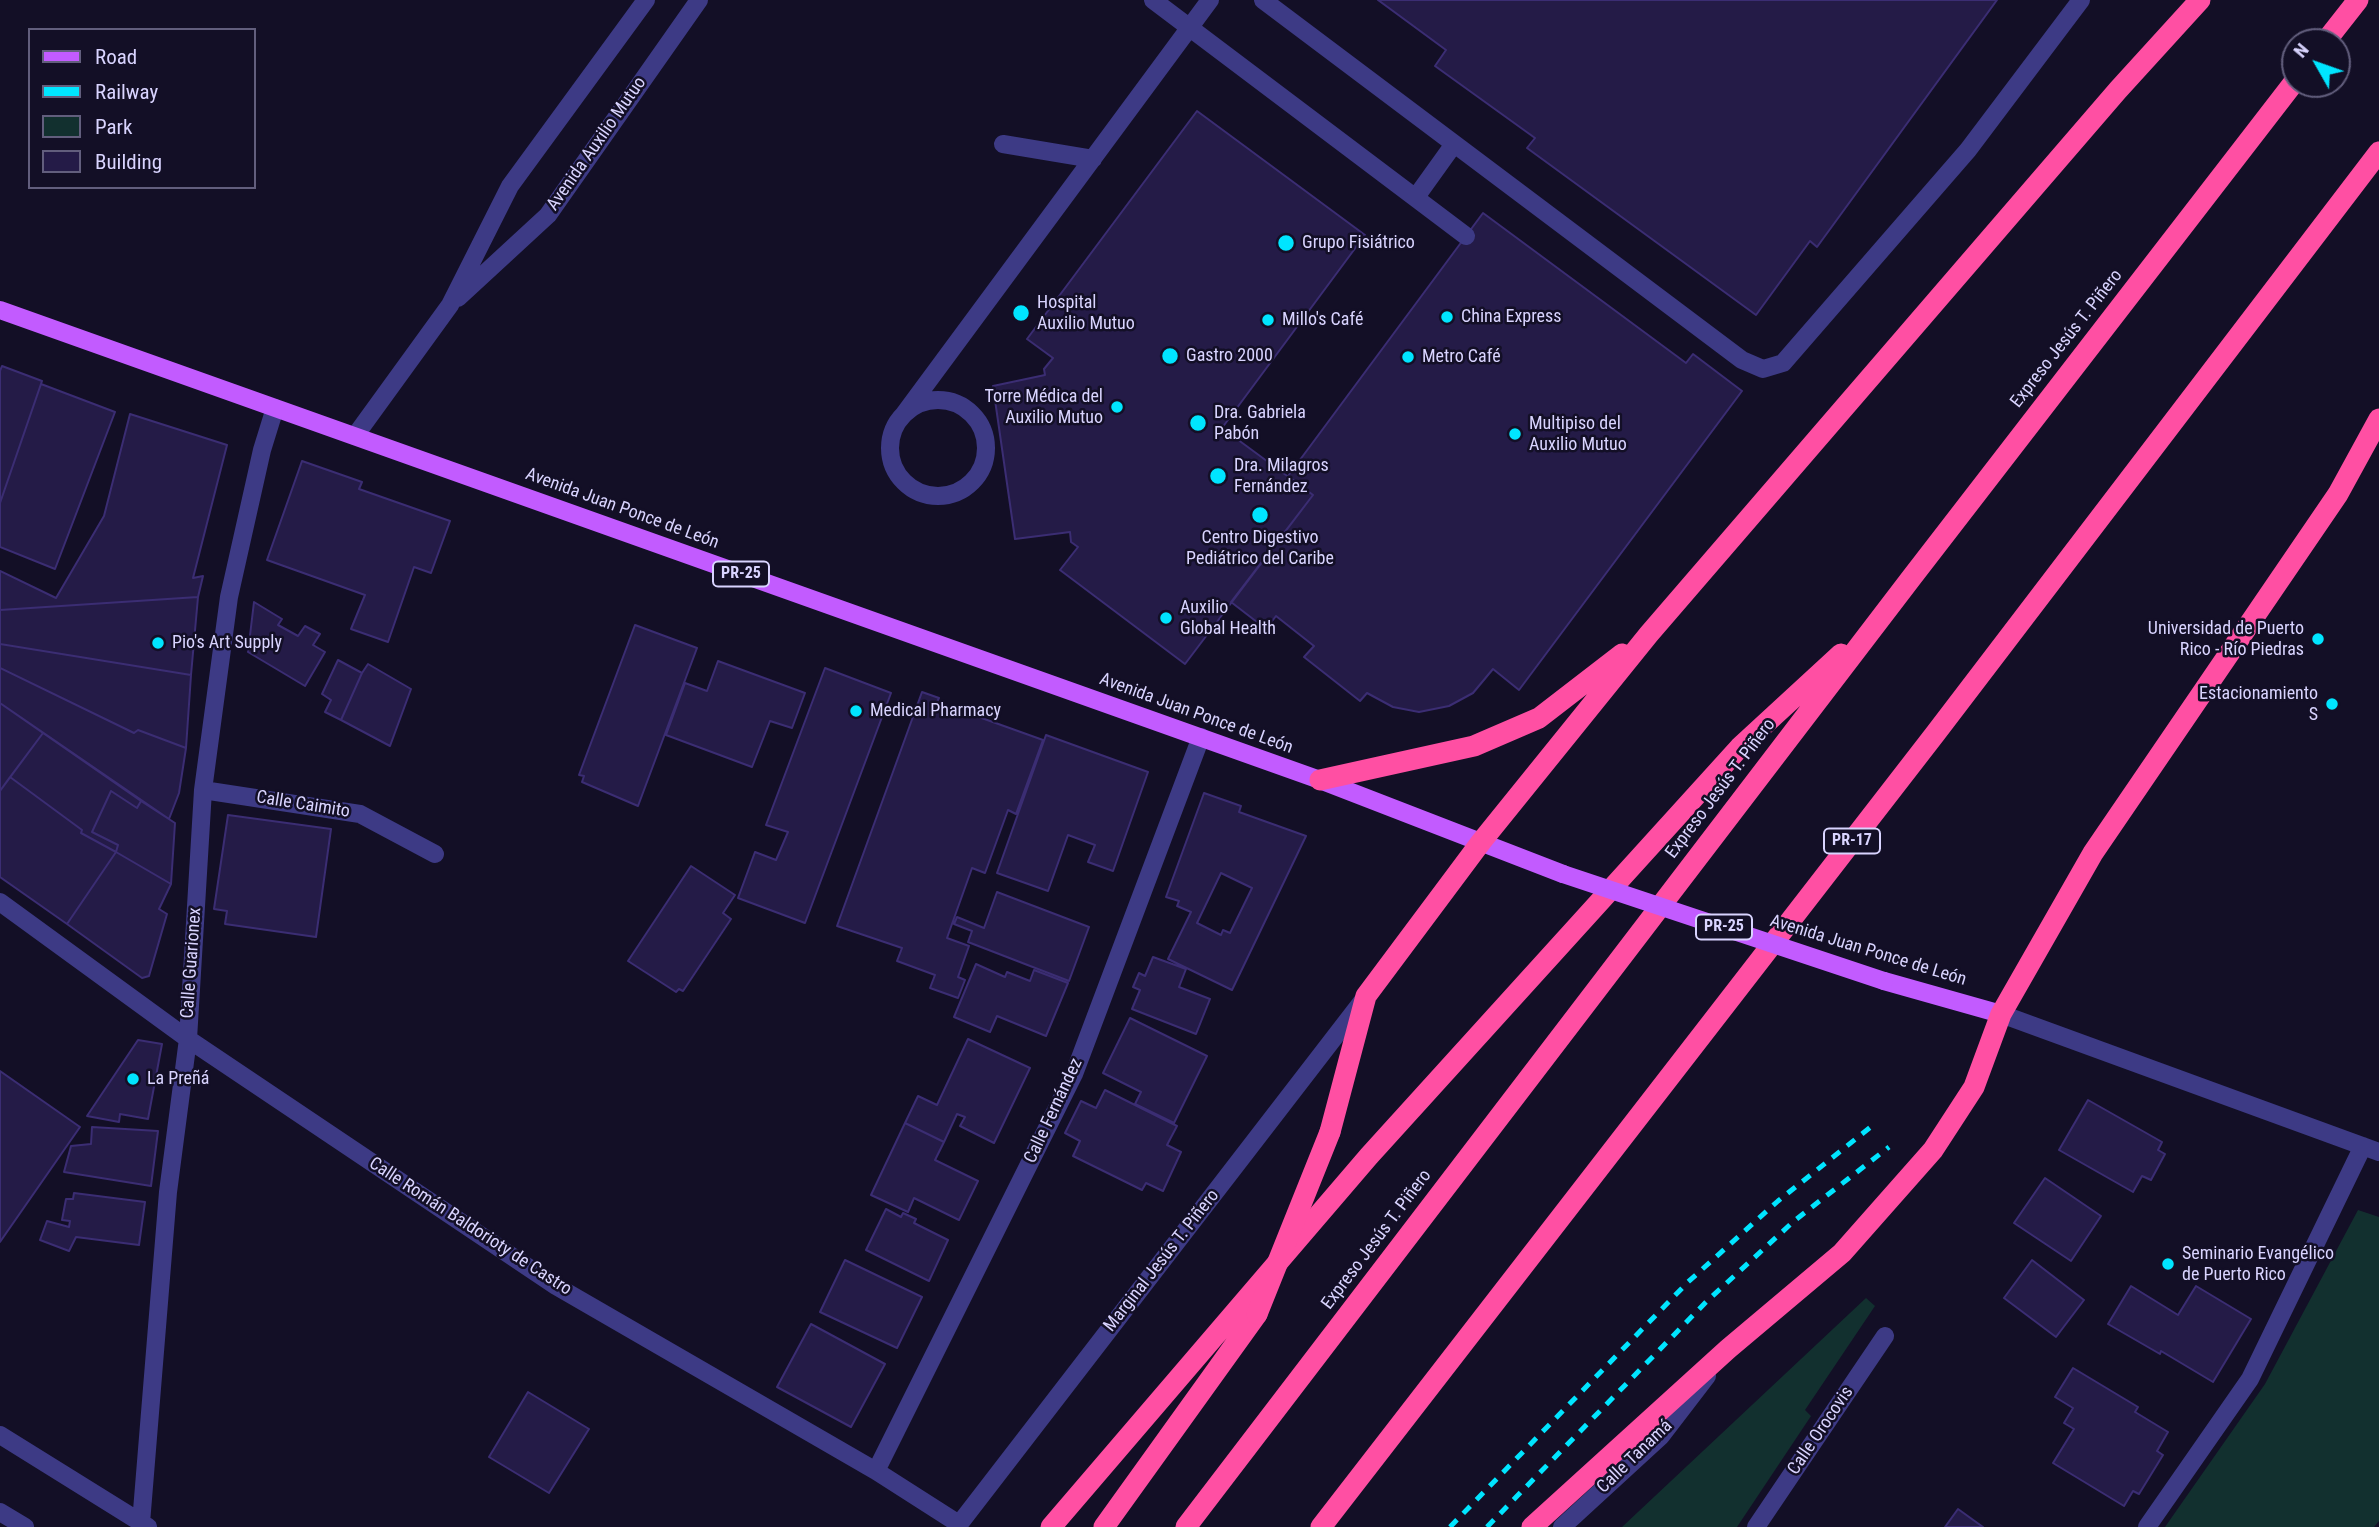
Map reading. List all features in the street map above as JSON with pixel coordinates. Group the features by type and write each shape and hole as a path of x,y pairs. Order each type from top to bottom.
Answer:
{"highway":[{"path":"1104,1527 1257,1314 1330,1132 1366,996 1481,842 1649,634 2118,90 2200,0"},
{"path":"2336,28 2358,0"},
{"name":"Expreso Jesús T. Piñero","path":"1186,1527 2282,98"},
{"name":"PR-17","path":"1321,1527 1935,734 2379,152"},
{"path":"1532,1527 1728,1349 1842,1253 1933,1150 1974,1087 2001,1014 2093,853 2338,494 2379,419"},
{"path":"1051,1527 1369,1156 1730,757 1882,617"},
{"path":"1320,780 1474,746 1539,718 1649,634"}],"main road":[{"name":"Avenida Juan Ponce de León","path":"0,310 1201,737 1563,874 1884,981 2001,1014"}],"street":[{"name":"Avenida Auxilio Mutuo","path":"355,436 450,306 510,186 646,0"},
{"name":"Avenida Auxilio Mutuo","path":"450,306 548,215 699,0"},
{"path":"904,414 917,404 933,400 949,401 964,407 976,418 986,440 984,465 976,479 949,496 934,497 918,493 905,485 895,473 890,458 890,441 895,427 904,414 1210,0"},
{"path":"1263,0 1742,360 1763,369 1783,363 1954,167 2081,0"},
{"path":"1162,3 1466,236"},
{"path":"1003,144 1093,159"},
{"path":"1416,197 1454,144"},
{"name":"Calle Guarionex","path":"145,1525 168,1192 188,1039 203,790 229,597 262,450 275,408"},
{"name":"Calle Fernández","path":"876,1471 1074,1073 1201,737"},
{"name":"Calle Caimito","path":"203,790 360,814 435,854"},
{"name":"Calle Román Baldorioty de Castro","path":"0,902 188,1039 556,1286 876,1471 958,1526"},
{"name":"Marginal Jesús T. Piñero","path":"958,1526 1366,996"},
{"name":"Avenida Juan Ponce de León","path":"2001,1014 2371,1149"},
{"path":"2147,1527 2250,1379 2371,1149"},
{"name":"Calle Orocovis","path":"1756,1527 1885,1336"},
{"name":"Calle Tanamá","path":"1562,1527 1661,1436 1728,1349"},
{"path":"0,1435 145,1525"},
{"path":"0,1512 25,1527"}],"green space":[{"path":"2358,1210 2379,1217 2379,1521 2374,1527 2165,1527 2265,1384"},
{"path":"1866,1298 1875,1306 1805,1410 1811,1416 1737,1527 1622,1527"}],"building":[{"path":"1378,0 1997,0 1817,247 1810,241 1756,315 1527,148 1535,138 1435,66 1446,50"},
{"name":"Torre Médica del Auxilio Mutuo","path":"1197,111 1365,235 1222,428 1313,495 1185,664 1060,570 1078,547 1071,542 1070,532 1015,539 993,386 1045,375 1044,369 1053,358 1027,339"},
{"name":"Multipiso del Auxilio Mutuo","path":"1483,213 1686,363 1693,354 1742,391 1519,690 1493,669 1473,693 1449,706 1419,712 1393,707 1367,693 1360,701 1304,657 1314,646 1276,616 1266,629 1231,602 1313,495 1288,476"},
{"path":"2,366 42,381 0,503 0,371"},
{"path":"41,384 115,412 55,569 0,547 0,503"},
{"path":"130,414 227,445 193,578 203,576 198,597 0,610 0,571 56,598 104,516"},
{"path":"302,461 362,482 359,489 450,521 431,573 414,567 388,642 351,629 365,595 267,560"},
{"path":"198,597 191,675 0,644 0,610"},
{"path":"254,602 282,619 278,625 298,636 305,626 320,634 313,645 325,652 305,686 248,652"},
{"path":"635,625 697,648 638,806 582,782 584,776 579,775"},
{"path":"0,644 191,675 186,748 138,730 134,733 0,668"},
{"path":"338,660 362,673 341,720 325,712 331,700 322,694"},
{"path":"718,661 805,693 792,728 770,721 752,767 666,735 685,683 707,691"},
{"path":"368,664 411,689 390,746 341,720"},
{"path":"0,668 134,733 138,730 186,748 179,793 169,819 0,703"},
{"path":"825,668 891,693 805,923 738,898 755,852 776,860 788,832 766,825"},
{"path":"922,692 939,698 937,702 1043,740 1016,814 1008,810 985,873 972,868 947,938 969,946 958,977 965,980 958,998 930,988 935,975 897,961 902,948 837,926"},
{"path":"0,703 43,733 0,791"},
{"path":"43,733 141,801 137,808 111,791 92,832 118,845 116,852 81,833 82,830 10,777"},
{"path":"1046,735 1148,772 1113,871 1088,862 1095,845 1068,835 1048,891 997,873"},
{"path":"10,777 82,830 81,833 116,852 67,924 0,877 0,791"},
{"path":"111,791 137,808 141,801 175,823 171,884 116,852 118,845 92,832"},
{"path":"1204,793 1241,806 1239,812 1306,836 1232,990 1168,959 1191,912 1177,906 1179,901 1166,897","holes":["1221,873 1252,888 1230,933 1223,930 1221,935 1197,923"]},
{"path":"228,815 331,829 316,937 225,924 227,911 214,909"},
{"path":"116,852 171,884 159,909 167,914 149,976 142,978 67,924"},
{"path":"691,866 735,895 723,913 731,919 683,991 679,989 676,992 628,961"},
{"path":"997,892 1089,927 1069,981 968,942 972,931 954,924 957,917 984,928"},
{"path":"1153,957 1186,969 1179,987 1210,999 1196,1034 1132,1009 1140,990 1133,987 1139,973 1145,976"},
{"path":"976,964 1005,977 1007,972 1030,981 1034,970 1068,983 1046,1036 997,1016 990,1032 954,1017"},
{"path":"1130,1018 1207,1056 1174,1123 1135,1104 1141,1092 1103,1073"},
{"path":"968,1039 1030,1068 994,1143 960,1126 965,1117 957,1114 944,1142 905,1123 918,1096 937,1105"},
{"name":"La Preñá","path":"138,1040 162,1044 148,1119 120,1114 119,1122 87,1116"},
{"path":"0,1071 80,1127 0,1242"},
{"path":"1105,1090 1177,1126 1167,1145 1181,1152 1163,1191 1146,1183 1142,1190 1073,1156 1080,1141 1065,1133 1081,1101 1096,1108"},
{"path":"2088,1100 2162,1142 2158,1150 2165,1154 2151,1180 2142,1176 2133,1192 2059,1150"},
{"path":"905,1123 944,1142 935,1160 978,1181 959,1220 914,1198 908,1212 871,1195"},
{"path":"92,1127 158,1131 151,1186 64,1172 71,1146 91,1144"},
{"path":"2045,1178 2101,1216 2071,1261 2014,1223"},
{"path":"74,1193 145,1202 139,1245 76,1237 69,1251 40,1240 47,1221 69,1227 70,1221 62,1220 66,1199 73,1199"},
{"path":"886,1209 901,1217 903,1213 916,1219 914,1223 948,1240 929,1281 866,1250"},
{"path":"845,1260 922,1297 897,1348 820,1312"},
{"path":"2032,1260 2084,1300 2056,1337 2004,1298"},
{"path":"2131,1286 2178,1315 2196,1286 2251,1319 2213,1382 2108,1324"},
{"path":"811,1324 885,1364 851,1427 777,1387"},
{"path":"2073,1368 2138,1407 2135,1412 2168,1432 2157,1451 2163,1455 2139,1494 2133,1491 2124,1506 2053,1463 2074,1429 2064,1423 2073,1408 2055,1397"},
{"path":"528,1392 589,1429 549,1493 489,1457"},
{"path":"1958,1509 1983,1527 1945,1527"}],"railway":[{"path":"1450,1527 1688,1282 1778,1201 1872,1126"},
{"path":"1487,1527 1706,1302 1794,1221 1889,1147"}],"place":[{"name":"Grupo Fisiátrico","path":"1286,243"},
{"name":"Hospital Auxilio Mutuo","path":"1021,313"},
{"name":"China Express","path":"1447,317"},
{"name":"Millo's Café","path":"1268,320"},
{"name":"Gastro 2000","path":"1170,356"},
{"name":"Metro Café","path":"1408,357"},
{"name":"Torre Médica del Auxilio Mutuo","path":"1117,407"},
{"name":"Dra. Gabriela Pabón","path":"1198,423"},
{"name":"Multipiso del Auxilio Mutuo","path":"1515,434"},
{"name":"Dra. Milagros Fernández","path":"1218,476"},
{"name":"Centro Digestivo Pediátrico del Caribe","path":"1260,515"},
{"name":"Auxilio Global Health","path":"1166,618"},
{"name":"Universidad de Puerto Rico - Río Piedras","path":"2318,639"},
{"name":"Pio's Art Supply","path":"158,643"},
{"name":"Estacionamiento S","path":"2332,704"},
{"name":"Medical Pharmacy","path":"856,711"},
{"name":"La Preñá","path":"133,1079"},
{"name":"Seminario Evangélico de Puerto Rico","path":"2168,1264"}]}
